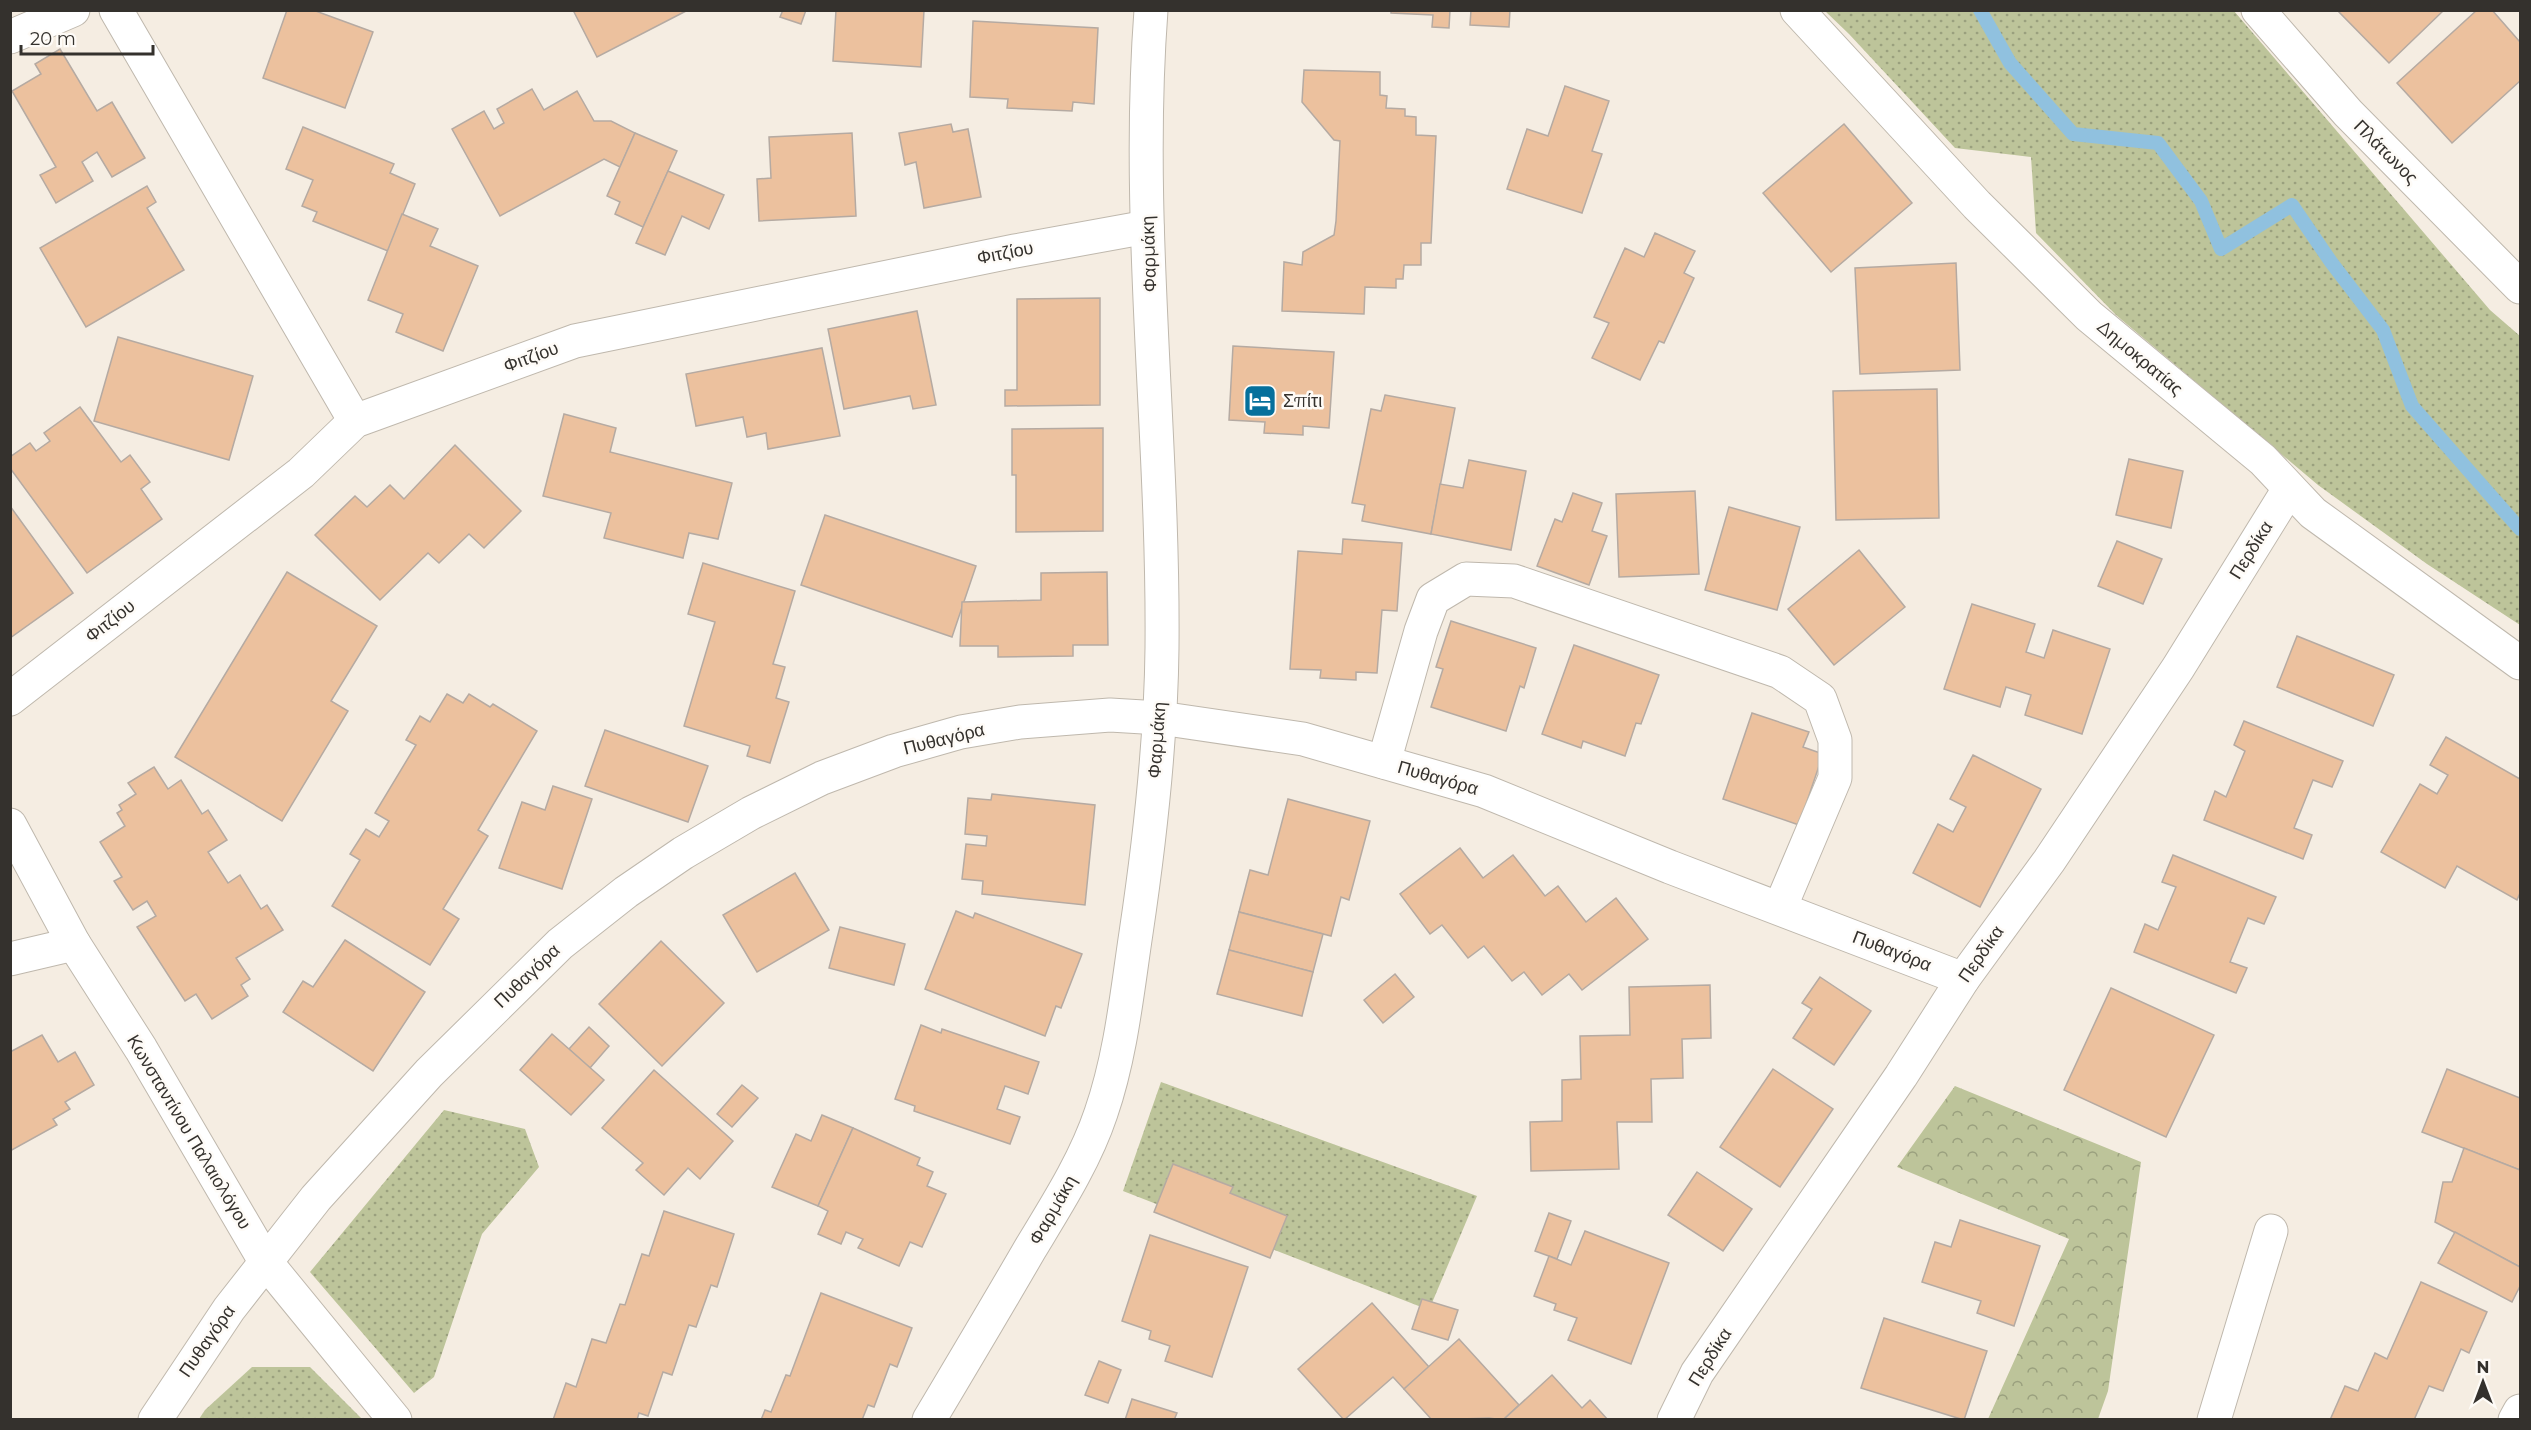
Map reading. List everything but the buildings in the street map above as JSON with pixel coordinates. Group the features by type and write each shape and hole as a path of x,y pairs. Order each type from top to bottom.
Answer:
{"street":[{"path":"10,37 73,10"},
{"path":"116,10 355,421"},
{"name":"Φαρμάκη","path":"929,1419 1061,1198 1089,1144 1101,1114 1114,1065 1135,938 1153,802 1160,718 1162,645 1147,227 1151,10"},
{"name":"Δημοκρατίας","path":"1797,10 1977,206 2081,308 2263,460 2313,513 2520,663"},
{"name":"Πλάτωνος","path":"2258,10 2348,113 2520,287"},
{"name":"Φιτζίου","path":"10,699 301,473 355,421 575,341 1004,253 1147,227"},
{"name":"Περδίκα","path":"1674,1419 1697,1373 1901,1076 1963,978 2049,861 2178,668 2289,489"},
{"path":"1384,762 1432,599 1467,579 1514,581 1780,672 1820,699 1835,740 1835,778 1780,908"},
{"name":"Πυθαγόρα","path":"155,1419 229,1309 323,1190 429,1073 560,944 626,892 693,847 751,813 822,778 894,751 961,732 1020,722 1110,715 1160,718 1303,739 1484,791 1670,867 1963,978"},
{"name":"Κωνσταντίνου Παλαιολόγου","path":"10,825 74,944 141,1049 265,1261 395,1419"},
{"path":"10,959 74,944"},
{"path":"2214,1419 2271,1231"},
{"path":"2515,1419 2520,1412"}],"green space":[{"path":"1825,11 2234,11 2490,310 2520,336 2520,625 2427,564 2318,485 2116,315 2036,233 2031,157 1955,148"},
{"path":"1161,1082 1477,1196 1429,1310 1123,1191"},
{"path":"1955,1086 2141,1162 2108,1391 2098,1419 1988,1419 2069,1239 1897,1167"},
{"path":"444,1110 525,1129 539,1167 482,1234 434,1377 414,1393 310,1272"},
{"path":"252,1367 310,1367 362,1419 199,1419 205,1410"}],"waterway":[{"path":"1980,10 2010,63 2073,134 2158,143 2201,201 2221,249 2292,205 2331,262 2383,330 2412,406 2520,529"}],"place":[{"name":"Σπίτι","path":"1260,401"}]}
